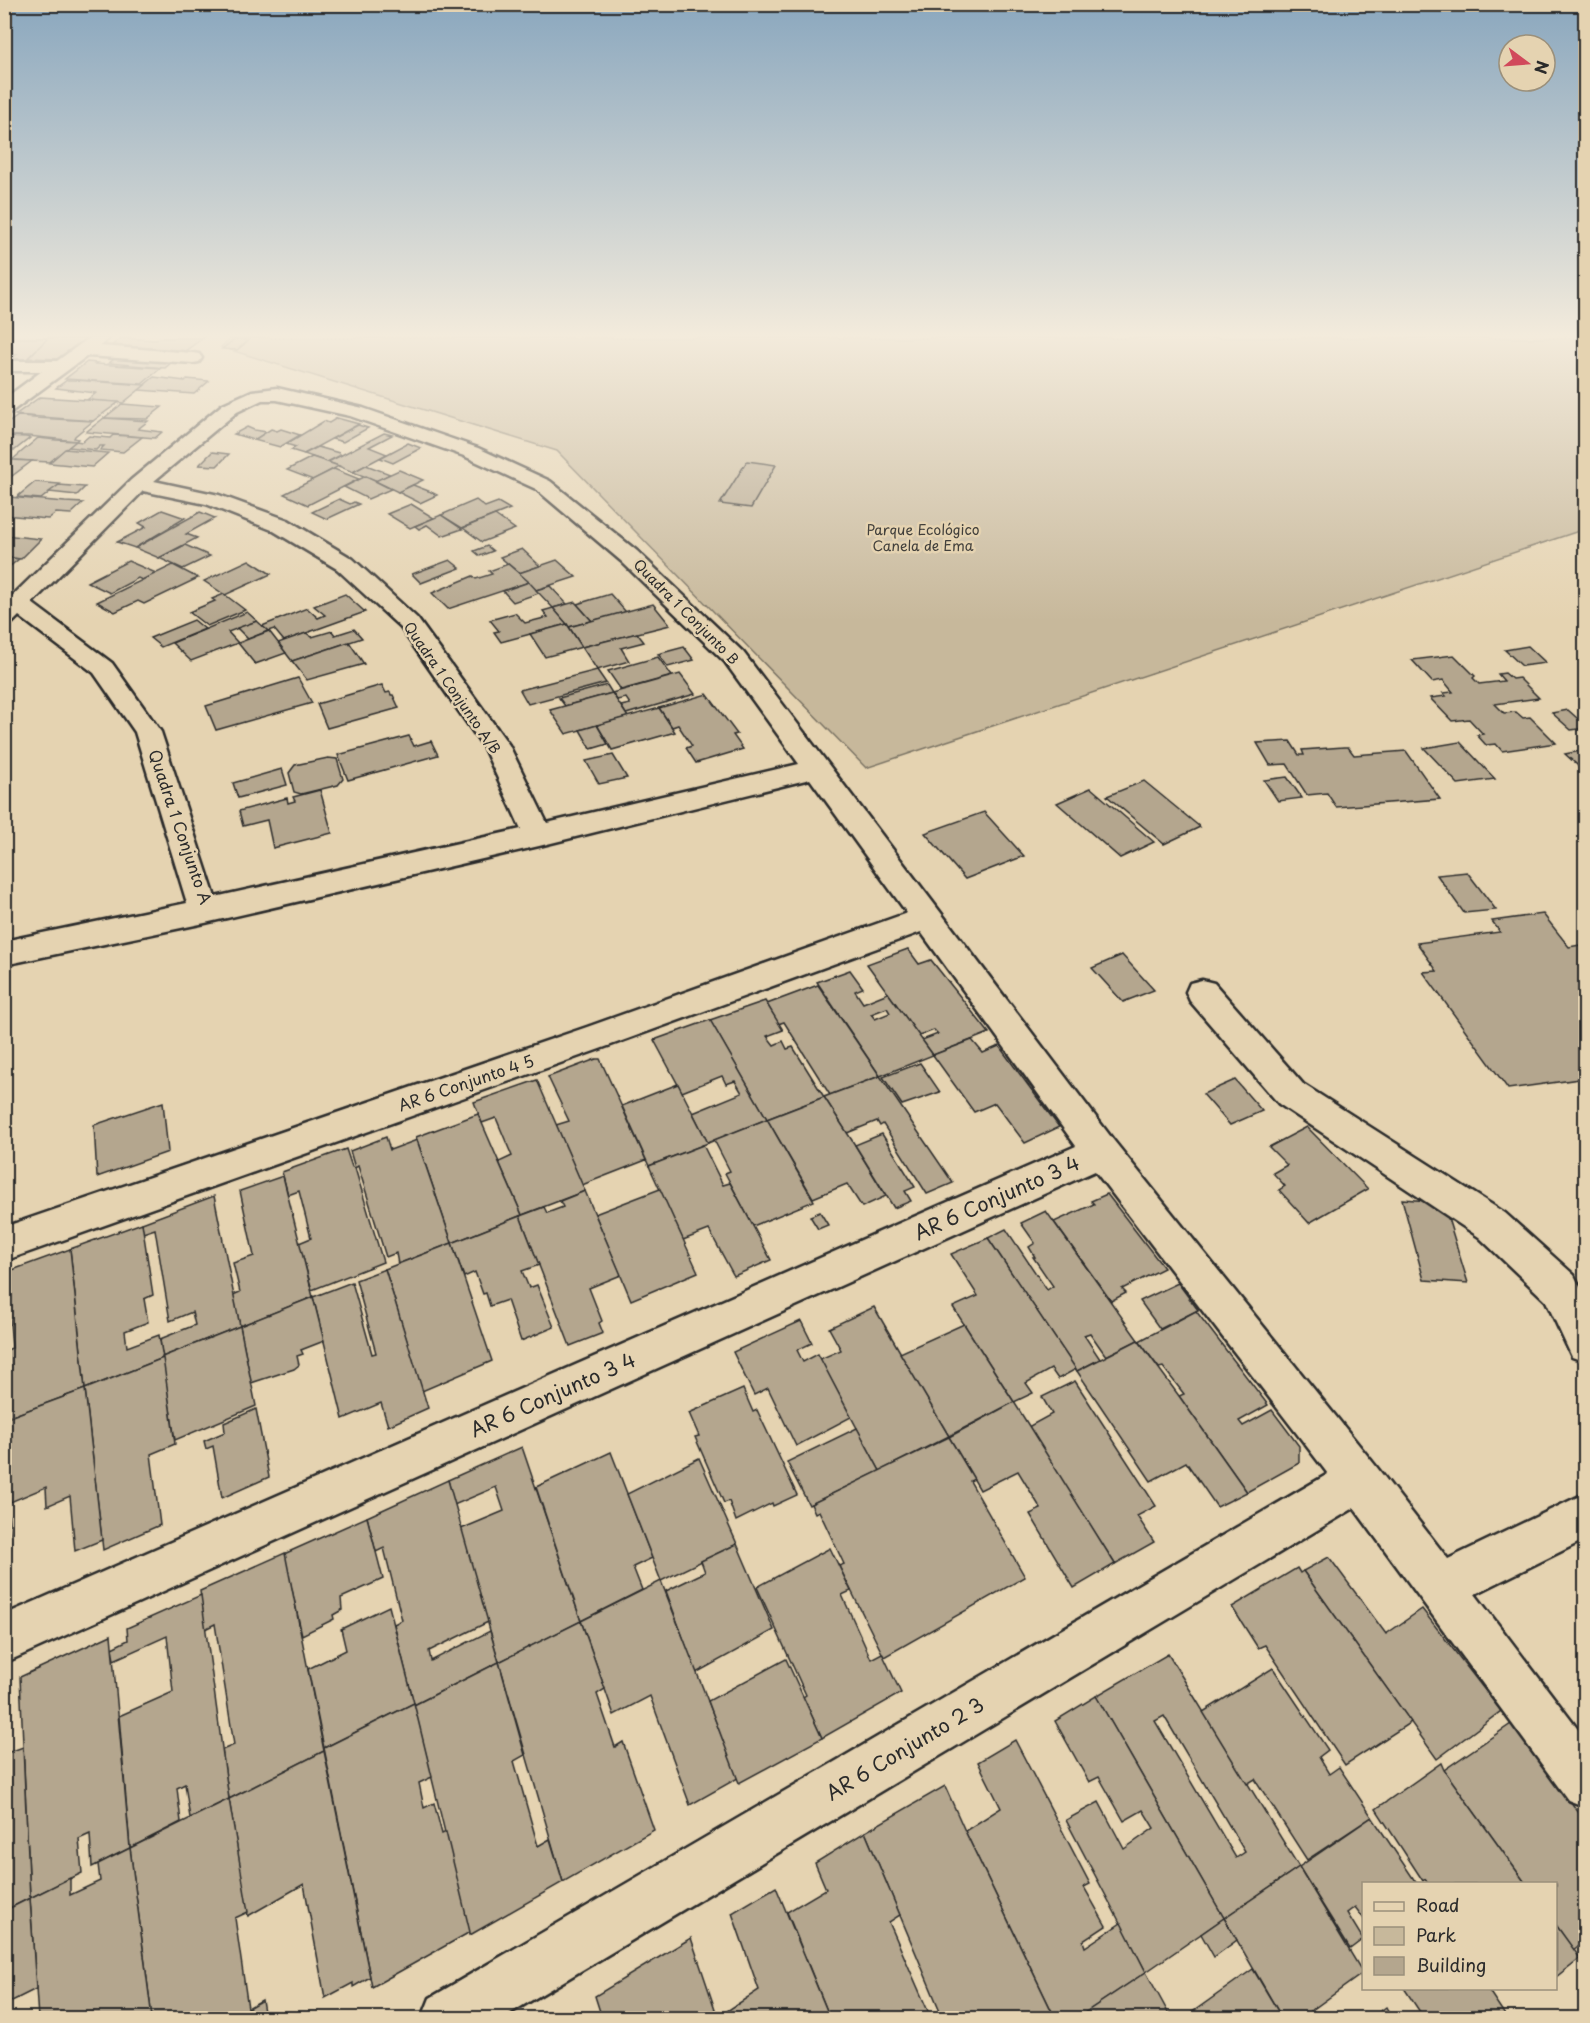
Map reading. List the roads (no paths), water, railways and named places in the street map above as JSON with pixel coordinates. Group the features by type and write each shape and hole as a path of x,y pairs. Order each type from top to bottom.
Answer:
{"street":[{"name":"Quadra 1 Conjunto B","path":"12,611 138,484 200,432"},
{"name":"Quadra 1 Conjunto B","path":"415,432 471,452 543,485 629,556 734,657 1101,1152 1360,1480 1586,1782"},
{"name":"Quadra 1 Conjunto A/B","path":"138,484 212,499 280,525 345,564 409,623 496,745 539,836"},
{"name":"Quadra 1 Conjunto A","path":"12,611 103,668 148,732 205,912 539,836"},
{"path":"539,836 815,769"},
{"path":"4,953 205,912"},
{"name":"AR 6 Conjunto 4 5","path":"4,1244 599,1036 927,918"},
{"path":"1202,992 1291,1094 1492,1225 1560,1288 1586,1343"},
{"name":"AR 6 Conjunto 3 4","path":"4,1639 1101,1152"},
{"name":"AR 6 Conjunto 2 3","path":"450,2019 1360,1480"},
{"path":"1440,1587 1586,1515"}],"park label":[{"name":"Parque Ecológico Canela de Ema","path":"923,538"}]}
